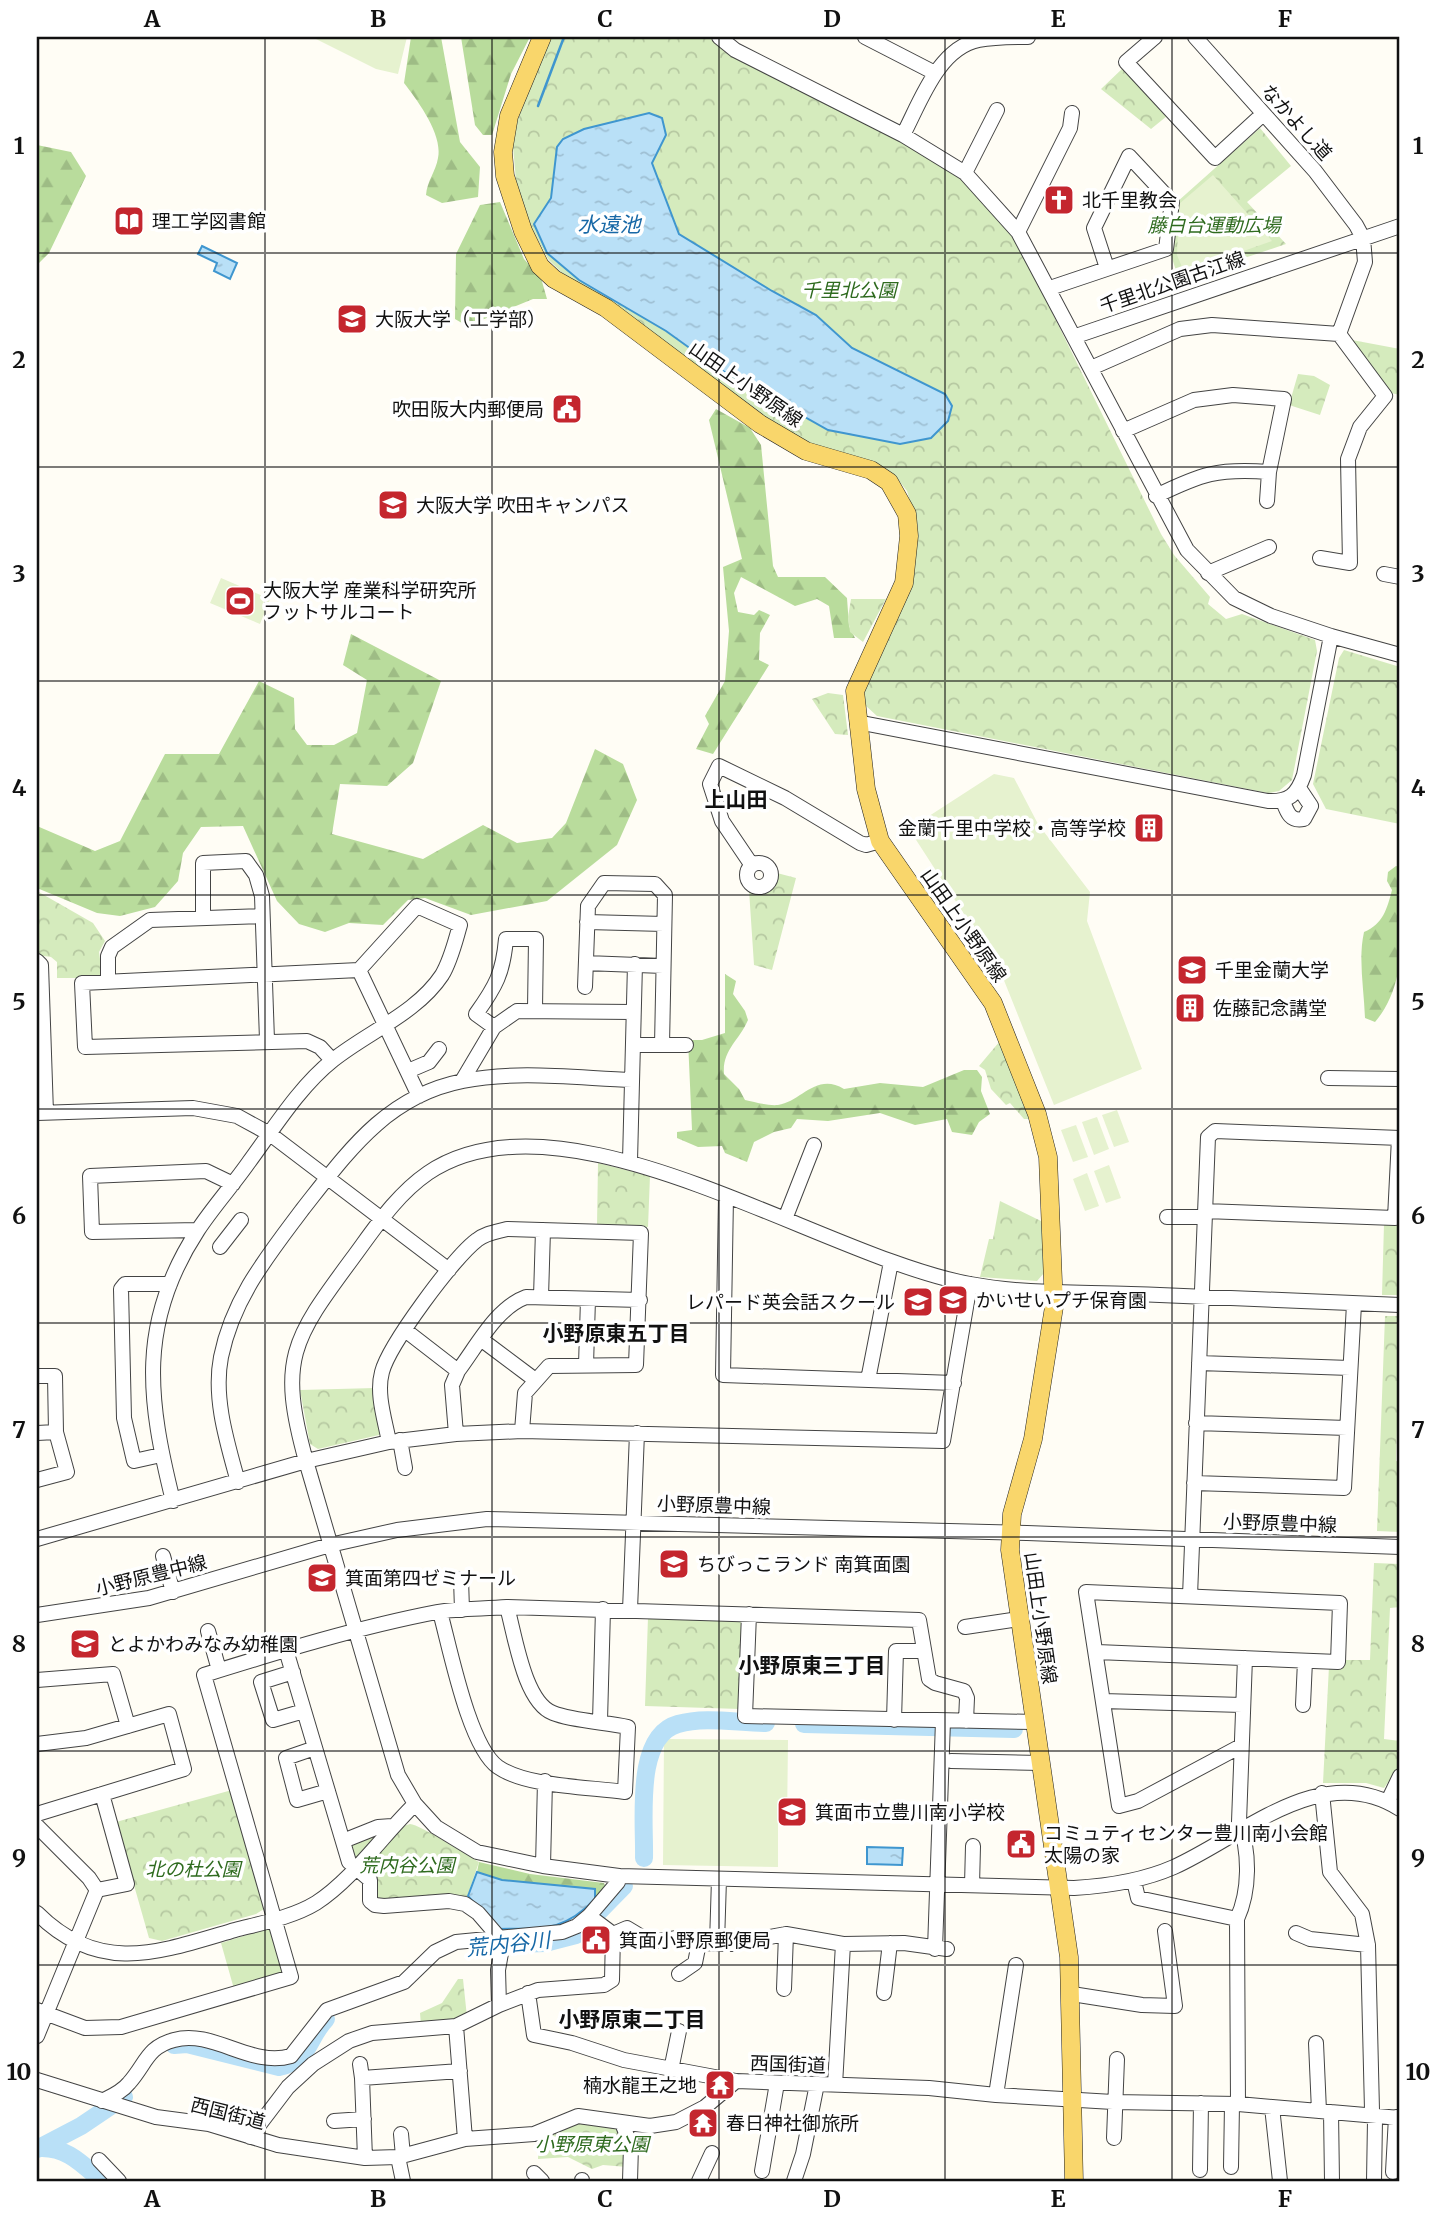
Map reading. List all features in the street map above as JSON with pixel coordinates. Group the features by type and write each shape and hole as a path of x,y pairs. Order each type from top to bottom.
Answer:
{"main road":[{"name":"山田上小野原線","path":"542,37 509,116 503,152 505,176 523,232 540,266 554,279 606,308 760,424 806,451 871,470 889,482 899,495 907,514 909,536 904,583 855,691 866,789 880,841 984,988 1006,1034 1037,1114 1048,1157 1055,1291 1033,1439 1012,1514 1010,1550 1060,1888 1072,1994 1074,2181"}],"street":[{"path":"719,37 735,50 904,135 965,173 1018,232 1076,336 1156,496 1187,550 1234,598 1271,615 1331,636 1400,654"},
{"path":"867,37 935,73"},
{"path":"904,135 935,73 954,54 976,38 1028,37"},
{"path":"1155,37 1126,62 1215,158 1263,114"},
{"name":"なかよし道","path":"1195,37 1343,204 1363,238"},
{"path":"965,173 997,110"},
{"path":"1018,232 1070,128 1072,113"},
{"path":"1050,288 1166,249 1172,202 1129,156 1094,228 1107,268"},
{"name":"千里北公園古江線","path":"1076,336 1400,226"},
{"path":"1339,334 1365,262 1363,238"},
{"path":"1091,368 1180,329 1212,325 1339,334 1385,396 1400,401"},
{"path":"1123,431 1194,400 1233,395 1284,399 1269,472 1267,501"},
{"path":"1320,558 1350,563 1348,459 1360,427 1385,396"},
{"path":"1156,496 1199,475 1230,469 1269,472"},
{"path":"1208,573 1269,547"},
{"path":"1384,574 1400,577"},
{"path":"857,722 1268,801 1283,801 1299,788 1331,636"},
{"path":"751,864 722,821 710,784 719,766 785,798 860,843 866,845 880,841"},
{"path":"1283,801 1289,816 1296,820 1304,819 1311,806 1299,788"},
{"path":"203,917 203,863 246,862 259,886 268,1040"},
{"path":"585,988 587,906 604,883 655,884 665,895 662,1045"},
{"path":"173,1501 161,1455 153,1404 152,1372 158,1328 170,1284 208,1216 270,1134 332,1060 387,1024 430,990 442,975 460,926 417,906 359,970 82,983 85,1047 307,1041 320,1046 332,1060"},
{"path":"108,981 108,956 112,947 150,920 262,916"},
{"path":"587,922 664,924"},
{"path":"494,1027 476,1014 495,987 503,968 506,939 536,939 536,1009"},
{"path":"37,961 41,965 41,1113 193,1108 237,1116 270,1134 449,1270"},
{"path":"586,963 663,966"},
{"path":"630,1161 635,964"},
{"path":"359,970 419,1096"},
{"path":"462,1081 494,1027 517,1011 536,1009 634,1012"},
{"path":"634,1045 686,1045"},
{"path":"408,1071 429,1062 439,1049"},
{"path":"238,1482 227,1442 219,1387 221,1359 230,1322 256,1270 361,1136 419,1096 462,1081 515,1076 632,1080"},
{"path":"1328,1078 1400,1079"},
{"path":"1167,1217 1205,1214 1395,1218 1400,1138 1215,1131 1208,1137 1205,1214 1202,1298 1196,1423 1190,1596"},
{"path":"785,1219 814,1145"},
{"path":"1400,1306 1055,1291 971,1284 891,1262 630,1161 565,1149 494,1147 458,1157 429,1172 405,1190 327,1294 298,1343 290,1390 293,1413 306,1461 391,1754 415,1804 436,1827 477,1852 543,1866 619,1876 1060,1888 1134,1881 1177,1866 1289,1805 1322,1793 1374,1795 1394,1805 1400,1776"},
{"path":"198,1230 92,1233 90,1176 206,1171 233,1184"},
{"path":"726,1198 723,1375 954,1383"},
{"path":"208,1216 229,1232"},
{"path":"220,1247 229,1232 241,1220"},
{"path":"405,1468 394,1441 380,1390 381,1374 387,1358 405,1330 449,1270 475,1241 488,1233 507,1229 641,1233 636,1364 549,1366 534,1379 525,1393 522,1431"},
{"path":"541,1297 543,1230"},
{"path":"868,1380 891,1262"},
{"path":"161,1455 134,1461 125,1434 121,1289 125,1284 170,1284"},
{"path":"37,1539 306,1461 394,1441 456,1434 522,1431 943,1441 971,1284"},
{"path":"456,1434 452,1385 458,1371 514,1301 541,1297 640,1300"},
{"path":"586,1365 588,1298"},
{"path":"1194,1483 1344,1488 1354,1304"},
{"path":"405,1330 458,1371"},
{"path":"482,1340 534,1379"},
{"path":"1199,1363 1350,1368"},
{"path":"37,1376 55,1376 56,1432 67,1472 37,1480"},
{"path":"1196,1423 1347,1429"},
{"path":"37,1433 56,1432"},
{"path":"630,1610 637,1433"},
{"name":"小野原豊中線","path":"37,1615 103,1608 173,1592 330,1545 397,1530 487,1519 1011,1532 1400,1546"},
{"path":"163,1556 173,1592"},
{"path":"461,1580 462,1610"},
{"path":"1097,1652 1338,1662 1339,1603 1086,1592 1119,1806 1138,1801 1241,1746"},
{"path":"440,1612 483,1751 498,1767 515,1775 545,1781 625,1792 628,1727 553,1714 539,1705 529,1687 507,1607"},
{"path":"41,2011 85,2028 121,2027 291,1977 204,1675 219,1670 355,1631 440,1612 462,1610 507,1607 603,1609 919,1620 929,1679 934,1683 964,1691 967,1698 966,1721"},
{"path":"600,1721 603,1609"},
{"path":"749,1614 745,1716 894,1720 943,1726 966,1721 1034,1723"},
{"path":"965,1627 1019,1619"},
{"path":"208,1631 219,1670"},
{"path":"286,1650 343,1841 356,1865 370,1880 370,1901 375,1905 457,1902 472,1908 502,1943 498,1970 499,2005"},
{"path":"894,1720 896,1651 924,1651"},
{"path":"1231,2167 1235,2104 1237,1919 1245,1902 1246,1885 1239,1822 1245,1658"},
{"path":"1303,1705 1305,1661"},
{"path":"293,1672 261,1682 273,1720 304,1711"},
{"path":"37,1680 113,1674 128,1726"},
{"path":"1103,1700 1242,1705"},
{"path":"37,1744 86,1738 169,1714 184,1769 37,1814"},
{"path":"613,1934 627,1928 647,1940 683,1937 699,1943 732,1944 786,1934 843,1944 890,1943 941,1949 937,1884 943,1726"},
{"path":"315,1748 285,1758 297,1800 328,1791"},
{"path":"951,1761 1041,1763"},
{"path":"543,1866 545,1781"},
{"path":"1322,1793 1330,1872 1362,1914 1368,1945 1374,2181"},
{"path":"97,1890 127,1884 102,1794"},
{"path":"37,1913 74,1942 102,1952 129,1956 161,1952 276,1919 317,1902 356,1865 391,1823 415,1804"},
{"path":"343,1841 391,1823"},
{"path":"37,1826 89,1878 97,1890"},
{"path":"972,1885 973,1846"},
{"path":"102,2101 130,2083 146,2056 156,2046 177,2039 192,2038 265,2059 291,2056 327,2010 404,1982 444,1946 456,1942 502,1943 562,1932 594,1919 618,1882 619,1876"},
{"path":"717,1943 719,1879"},
{"path":"1134,1881 1138,1898 1237,1919"},
{"path":"37,2036 41,2011 97,1890"},
{"path":"594,1919 613,1934"},
{"path":"1072,1994 1142,2005 1175,2006 1165,1931"},
{"path":"1296,1933 1310,1939 1368,1945"},
{"path":"250,2137 288,2087 313,2064 349,2041 372,2034 456,2026 528,1993 604,1985 612,1980 613,1934"},
{"path":"784,1989 786,1934"},
{"path":"679,1974 695,1963 699,1943"},
{"path":"884,1993 890,1943"},
{"path":"835,2085 843,1944"},
{"path":"996,2095 1016,1965"},
{"path":"528,1993 534,2035 671,2070 736,2081"},
{"path":"456,2026 465,2139"},
{"path":"671,2070 679,2031"},
{"path":"1316,2043 1332,2181"},
{"path":"1114,2137 1113,2102 1117,2059"},
{"path":"365,2158 361,2071 460,2071"},
{"name":"西国街道","path":"37,2080 156,2118 209,2123 278,2146 365,2158 400,2156 465,2139 534,2134 578,2116 650,2126 690,2118 736,2081 929,2088 1113,2102 1235,2104 1398,2118"},
{"path":"762,2171 777,2082"},
{"path":"794,2181 803,2154 817,2084"},
{"path":"1200,2170 1201,2103"},
{"path":"1272,2107 1280,2181"},
{"path":"1393,2172 1398,2118"},
{"path":"334,2121 364,2119"},
{"path":"622,2123 631,2146 629,2181"},
{"path":"401,2134 403,2181"},
{"path":"699,2181 712,2154"},
{"path":"99,2160 120,2181"}],"green space":[{"path":"312,37 407,37 398,74 376,69"},
{"path":"411,37 441,37 460,142 480,167 478,197 442,203 426,195 439,149 428,118 404,83"},
{"path":"461,37 530,37 511,74 492,135 483,135 475,125"},
{"name":"千里北公園","path":"549,37 708,37 732,55 900,141 962,180 1016,239 1161,534 1174,555 1210,597 1208,604 1226,619 1242,614 1315,640 1317,651 1292,780 1279,791 1268,793 877,716 865,705 865,691 911,588 918,528 907,491 896,477 808,443 764,418 622,310 562,273 548,259 529,223 516,181 512,135"},
{"path":"1123,68 1167,116 1151,129 1101,89"},
{"name":"藤白台運動広場","path":"1260,128 1291,166 1247,202 1286,244 1179,280 1171,255 1177,202"},
{"path":"37,145 71,152 86,176 49,253 37,265"},
{"path":"1213,175 1272,241 1184,272 1177,255 1179,204"},
{"path":"500,202 524,259 541,278 547,299 533,299 467,326 455,319 456,254 480,205"},
{"path":"1352,340 1400,349 1400,395 1391,393"},
{"path":"1298,374 1314,376 1330,385 1320,415 1289,405"},
{"path":"716,409 750,428 761,445 773,566 778,577 825,577 847,598 849,626 855,638 834,638 829,606 817,599 795,606 741,577 734,593 738,612 754,615 759,610 770,615 760,633 759,660 769,665 713,754 696,749 709,724 705,716 725,681 729,631 723,567 742,559 709,420"},
{"name":"大阪大学 産業科学研究所 フットサルコート","path":"221,578 270,599 260,624 210,603"},
{"path":"851,599 886,599 863,642 850,632 848,617"},
{"path":"351,634 441,681 413,763 387,786 340,784 332,834 423,859 483,825 517,843 552,838 566,823 595,749 623,764 637,800 617,845 547,901 471,915 425,898 408,900 383,925 349,923 325,932 299,924 277,901 243,826 201,827 183,853 178,881 155,907 120,916 97,913 37,888 37,826 95,851 120,841 165,754 219,754 259,681 294,698 295,729 307,745 334,745 357,733 367,680 343,665"},
{"path":"1344,650 1400,667 1400,824 1326,809 1313,784 1339,658"},
{"path":"828,693 843,695 848,735 835,734 812,699"},
{"path":"994,774 1014,778 1038,824 1090,892 1087,921 1142,1069 1054,1105 999,968 909,829"},
{"path":"1396,866 1400,867 1399,968 1386,1005 1375,1022 1365,1018 1362,942 1364,932 1376,925 1386,910 1392,890 1387,881 1388,872"},
{"path":"777,873 796,878 772,970 754,965 749,890 760,892 769,888 776,883"},
{"path":"37,891 93,923 105,941 99,952 102,973 97,978 57,978 57,962 51,957 37,955"},
{"path":"725,974 736,981 733,994 748,1020 728,1052 724,1074 739,1089 745,1100 778,1105 825,1084 844,1089 880,1083 923,1087 964,1070 977,1070 982,1077 981,1091 990,1114 979,1122 972,1135 952,1132 947,1119 915,1125 880,1113 828,1121 797,1119 791,1128 774,1132 754,1142 747,1162 725,1153 722,1146 698,1147 677,1138 677,1132 692,1130 688,1040 702,1040 725,1033"},
{"path":"1000,1041 1029,1119 1024,1119 1010,1103 1006,1105 991,1089 985,1070 979,1066"},
{"path":"1117,1110 1129,1142 1114,1147 1102,1115"},
{"path":"1097,1117 1109,1149 1094,1155 1082,1122"},
{"path":"1076,1125 1088,1157 1073,1162 1061,1130"},
{"path":"598,1163 650,1176 648,1227 597,1225"},
{"path":"1109,1165 1121,1198 1106,1203 1094,1171"},
{"path":"1087,1173 1099,1206 1085,1211 1073,1179"},
{"path":"1000,1201 1043,1222 1044,1273 1037,1281 980,1277 989,1239 993,1239"},
{"path":"1384,1224 1400,1224 1400,1295 1382,1295"},
{"path":"1385,1316 1400,1316 1396,1461 1400,1462 1400,1532 1377,1531"},
{"path":"375,1388 381,1431 379,1435 318,1449 310,1444 300,1390"},
{"path":"1374,1563 1400,1564 1400,1607 1390,1608 1384,1739 1400,1741 1400,1765 1384,1788 1366,1783 1323,1783 1329,1666 1343,1667 1344,1660 1370,1660"},
{"path":"648,1617 738,1619 743,1625 740,1709 645,1706"},
{"path":"664,1739 788,1740 787,1824 778,1824 778,1867 663,1865"},
{"name":"北の杜公園","path":"232,1790 267,1907 256,1914 162,1941 149,1938 116,1822"},
{"name":"荒内谷公園","path":"410,1824 433,1834 479,1862 466,1900 377,1903 349,1847 352,1842"},
{"path":"479,1862 530,1874 604,1883 606,1888 595,1899 595,1889 502,1880 477,1872"},
{"path":"267,1929 274,1931 285,1971 282,1976 234,1989 221,1943"},
{"path":"458,1979 463,1979 467,2017 458,2022 421,2025 420,2013 442,2003"},
{"name":"小野原東公園","path":"574,2122 614,2124 628,2150 627,2167 603,2165 592,2169 568,2157 538,2159 539,2137"}],"water":[{"name":"水遠池","path":"649,113 662,118 666,135 652,163 679,234 816,315 852,348 945,394 952,406 948,421 931,438 900,444 828,430 716,367 666,331 579,280 547,253 534,224 551,198 557,147 563,139 584,129"},
{"path":"202,246 237,263 230,279 214,271 217,263 198,254"},
{"path":"867,1847 903,1848 902,1865 867,1864"},
{"path":"477,1872 502,1880 595,1889 595,1899 562,1923 539,1928 497,1929 468,1896"}],"waterway":[{"path":"538,106 564,37"},
{"name":"荒内谷川","path":"644,1858 644,1803 648,1762 654,1745 664,1732 678,1724 699,1720 766,1723"},
{"name":"荒内谷川","path":"804,1724 1014,1729"},
{"name":"荒内谷川","path":"488,1945 545,1943 576,1935 624,1886"},
{"name":"荒内谷川","path":"174,2045 187,2044 279,2067 290,2064 303,2054 326,2019"},
{"name":"荒内谷川","path":"37,2149 81,2126 124,2097"},
{"path":"40,2148 50,2148 66,2154 102,2181"}],"place":[{"name":"北千里教会","path":"1059,200"},
{"name":"理工学図書館","path":"129,221"},
{"name":"大阪大学（工学部）","path":"352,319"},
{"name":"吹田阪大内郵便局","path":"567,409"},
{"name":"大阪大学 吹田キャンパス","path":"393,505"},
{"name":"大阪大学 産業科学研究所 フットサルコート","path":"240,601"},
{"name":"金蘭千里中学校・高等学校","path":"1149,828"},
{"name":"千里金蘭大学","path":"1192,970"},
{"name":"佐藤記念講堂","path":"1190,1008"},
{"name":"かいせいプチ保育園","path":"953,1300"},
{"name":"レパード英会話スクール","path":"918,1302"},
{"name":"ちびっこランド 南箕面園","path":"674,1564"},
{"name":"箕面第四ゼミナール","path":"322,1578"},
{"name":"とよかわみなみ幼稚園","path":"85,1644"},
{"name":"箕面市立豊川南小学校","path":"792,1812"},
{"name":"コミュティセンター豊川南小会館 太陽の家","path":"1021,1844"},
{"name":"箕面小野原郵便局","path":"596,1940"},
{"name":"楠水龍王之地","path":"720,2085"},
{"name":"春日神社御旅所","path":"703,2123"}],"district":[{"name":"上山田","path":"736,799"},
{"name":"小野原東五丁目","path":"616,1333"},
{"name":"小野原東三丁目","path":"812,1665"},
{"name":"小野原東二丁目","path":"632,2019"}]}
